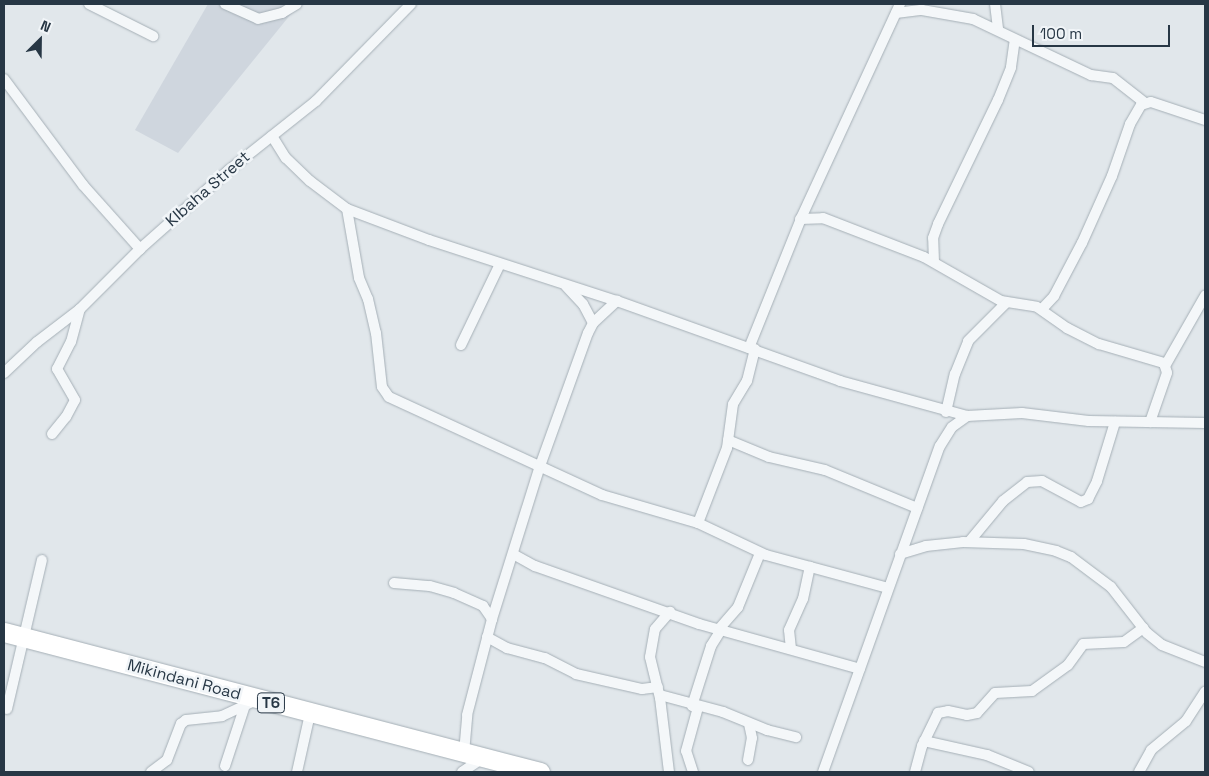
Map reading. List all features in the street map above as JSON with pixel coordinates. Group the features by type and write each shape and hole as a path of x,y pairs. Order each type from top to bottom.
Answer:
{"highway":[{"name":"Mikindani Road","path":"4,632 251,702 310,714 540,772"}],"street":[{"path":"89,4 153,36"},
{"path":"225,4 258,19 282,13 298,4"},
{"name":"KIbaha Street","path":"4,373 36,342 80,309 140,249 352,68 411,4"},
{"path":"996,4 998,30"},
{"path":"698,523 728,440 733,404 747,381 752,348 800,219 898,8 956,15 998,30 1015,40 1092,75 1113,78 1145,103 1205,117"},
{"path":"934,262 933,238 938,224 995,107 1011,67 1015,40"},
{"path":"4,79 83,185 140,249"},
{"path":"1042,309 1054,296 1082,244 1134,114 1145,103"},
{"path":"272,136 286,158 310,181 348,209 500,264 563,283 752,348 806,370 946,412 967,416 1022,413 1115,422 1205,423"},
{"path":"348,209 359,278 368,299 376,333 384,393 602,495 698,523 760,553 888,588"},
{"path":"800,219 823,218 934,262 1006,303 1042,309 1060,324 1098,344 1138,353 1165,366"},
{"path":"461,345 500,264"},
{"path":"563,283 578,299 593,323"},
{"path":"1150,422 1165,381 1165,366 1205,296"},
{"path":"464,753 467,715 487,637 540,466 593,323 617,301"},
{"path":"946,412 954,374 968,341 1006,303"},
{"path":"52,434 75,400 57,369 71,342 80,309"},
{"path":"823,772 900,554 945,436 967,416"},
{"path":"968,542 1003,501 1027,482 1042,481 1081,502 1088,499 1097,480 1115,422"},
{"path":"728,440 769,457 825,470 917,508"},
{"path":"900,554 926,546 968,542 1024,544 1071,557 1120,596 1143,628 1162,644 1205,662"},
{"path":"693,772 686,751 695,706 711,646 720,630 738,607 760,553"},
{"path":"513,554 535,566 720,630 860,669"},
{"path":"7,709 42,560"},
{"path":"791,650 789,630 803,599 810,567"},
{"path":"394,583 430,586 454,593 482,606 492,619"},
{"path":"669,772 659,691 650,657 657,626 670,612"},
{"path":"915,772 924,741 938,713 948,711 967,715 977,713 995,693 1032,691 1063,669 1083,644 1124,642 1143,628"},
{"path":"487,637 507,648 550,660 576,674 659,691 695,706 723,712 749,724 796,736"},
{"path":"1139,772 1151,750 1186,721 1205,692"},
{"path":"225,766 251,702"},
{"path":"157,771 169,756 184,721 222,716 251,702"},
{"path":"297,772 310,714"},
{"path":"748,760 752,738 749,724"},
{"path":"924,741 987,755 1029,772"},
{"path":"462,772 483,758"}],"shaded area":[{"path":"208,4 288,4 295,9 178,153 135,130"}]}
